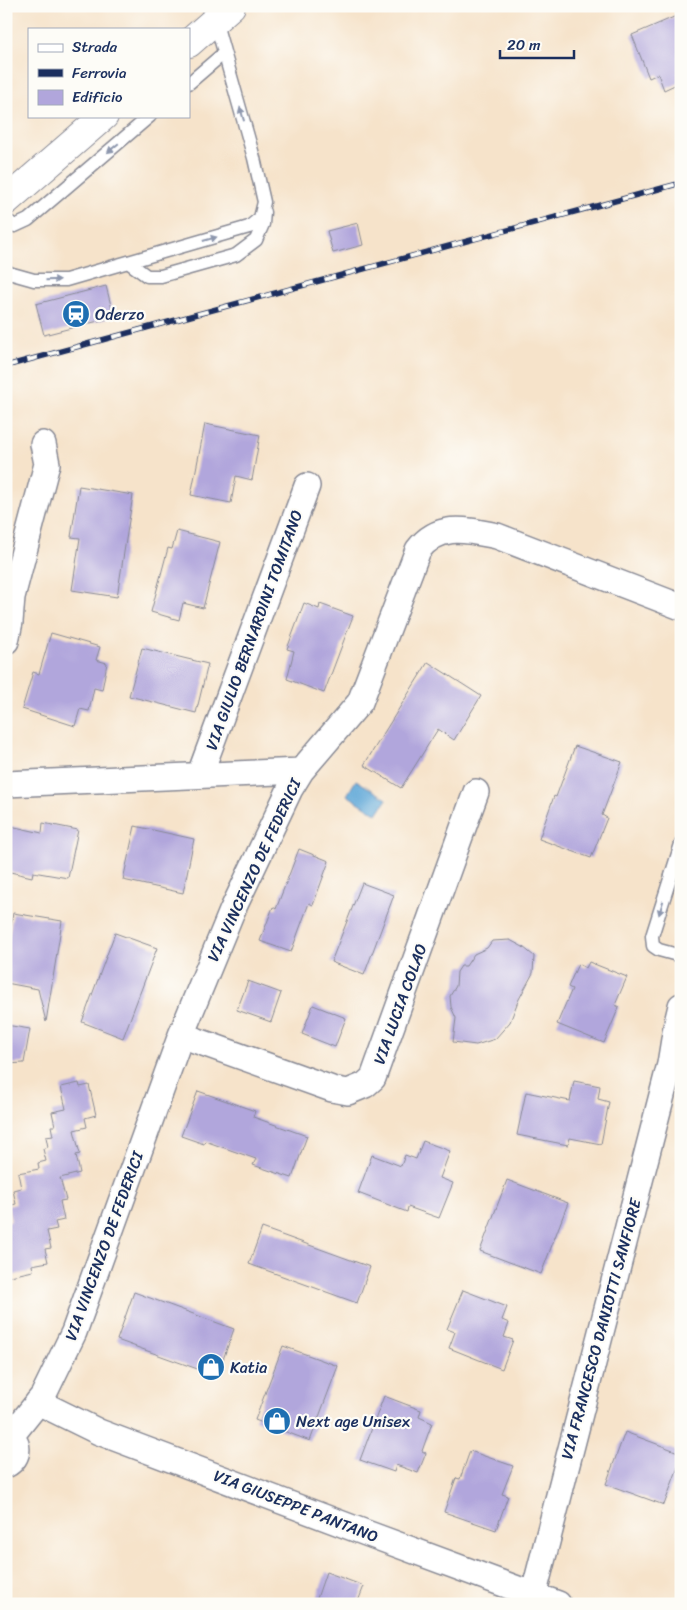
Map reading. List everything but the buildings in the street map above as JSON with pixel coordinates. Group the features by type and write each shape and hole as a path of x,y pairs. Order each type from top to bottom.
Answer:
{"street":[{"path":"190,42 223,13"},
{"path":"6,201 102,118"},
{"path":"6,641 12,597 47,464 43,444"},
{"name":"VIA GIULIO BERNARDINI TOMITANO","path":"200,774 307,486"},
{"name":"VIA VINCENZO DE FEDERICI","path":"9,1435 42,1396 74,1332 181,1036 232,911 290,789 301,771 360,702 418,550 426,540 439,532 454,530 470,530 497,536 681,607"},
{"name":"VIA GIULIO BERNARDINI TOMITANO","path":"6,784 301,771"},
{"name":"VIA LUCIA COLAO","path":"181,1036 332,1089 348,1092 365,1085 373,1078 476,792"},
{"name":"VIA FRANCESCO DANIOTTI SANFIORE","path":"532,1599 675,1054 676,1027 681,1006"},
{"name":"VIA GIUSEPPE PANTANO","path":"38,1402 99,1432 366,1533 532,1599 558,1604"},
{"path":"6,1465 12,1461 17,1451 15,1440 9,1435"}],"lane":[{"path":"128,262 147,276 161,276 236,255 256,240 263,224 264,202 254,158 224,53 223,13"},
{"path":"190,82 224,53"},
{"path":"6,220 15,226 28,220 148,118"},
{"path":"6,270 9,273 34,280 66,280 249,227 260,218 264,202"},
{"path":"681,844 652,936 654,946 659,950 681,956"}],"water":[{"path":"356,780 387,799 377,814 347,795"}],"railway":[{"path":"6,366 681,183"}],"place":[{"name":"Oderzo","path":"76,314"},
{"name":"Katia","path":"211,1367"},
{"name":"Next age Unisex","path":"277,1421"}]}
